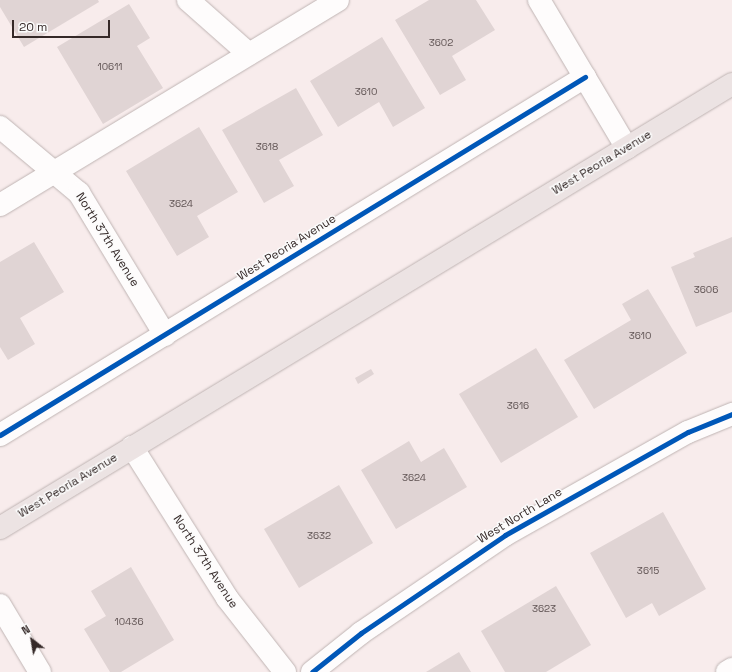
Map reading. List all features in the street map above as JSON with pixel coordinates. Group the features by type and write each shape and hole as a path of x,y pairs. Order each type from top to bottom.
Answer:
{"main road":[{"name":"West Peoria Avenue","path":"0,528 732,84"}],"street":[{"path":"188,0 249,54"},
{"path":"0,205 338,0"},
{"path":"539,0 627,148"},
{"name":"West Peoria Avenue","path":"0,434 585,77"},
{"name":"North 37th Avenue","path":"0,127 56,172 79,193 165,334"},
{"name":"West North Lane","path":"312,672 361,633 505,535 681,436 732,414"},
{"name":"North 37th Avenue","path":"132,447 227,598 285,672"},
{"path":"0,605 40,672"},
{"path":"727,672 732,669"}],"building":[{"path":"0,0 98,0 99,2 24,47 0,7"},
{"path":"429,0 476,0 495,30 452,56 466,80 440,95 395,20"},
{"path":"129,4 150,38 137,46 163,88 103,124 57,47"},
{"path":"382,37 425,108 393,127 379,102 338,127 310,81"},
{"path":"296,88 323,135 279,160 294,186 264,203 222,130"},
{"path":"199,127 238,192 197,216 209,237 177,256 126,171"},
{"path":"732,237 732,312 696,327 671,267 695,257 693,253"},
{"path":"34,242 64,292 20,318 35,344 8,360 0,347 0,262"},
{"path":"648,289 687,353 594,409 564,360 631,320 622,304"},
{"path":"536,348 578,417 501,463 459,394"},
{"path":"371,369 374,374 358,384 355,378"},
{"path":"409,441 421,462 444,448 467,487 396,529 361,470"},
{"path":"339,485 373,543 299,588 264,529"},
{"path":"663,512 706,589 659,616 652,603 626,618 590,553"},
{"path":"131,567 174,640 121,672 110,672 84,629 106,616 91,591"},
{"path":"556,586 591,645 546,672 505,672 481,631"},
{"path":"459,652 471,672 426,672"}],"cycle path":[{"path":"0,435 585,77"},
{"path":"312,672 361,633 505,535 688,432 732,414"}]}
